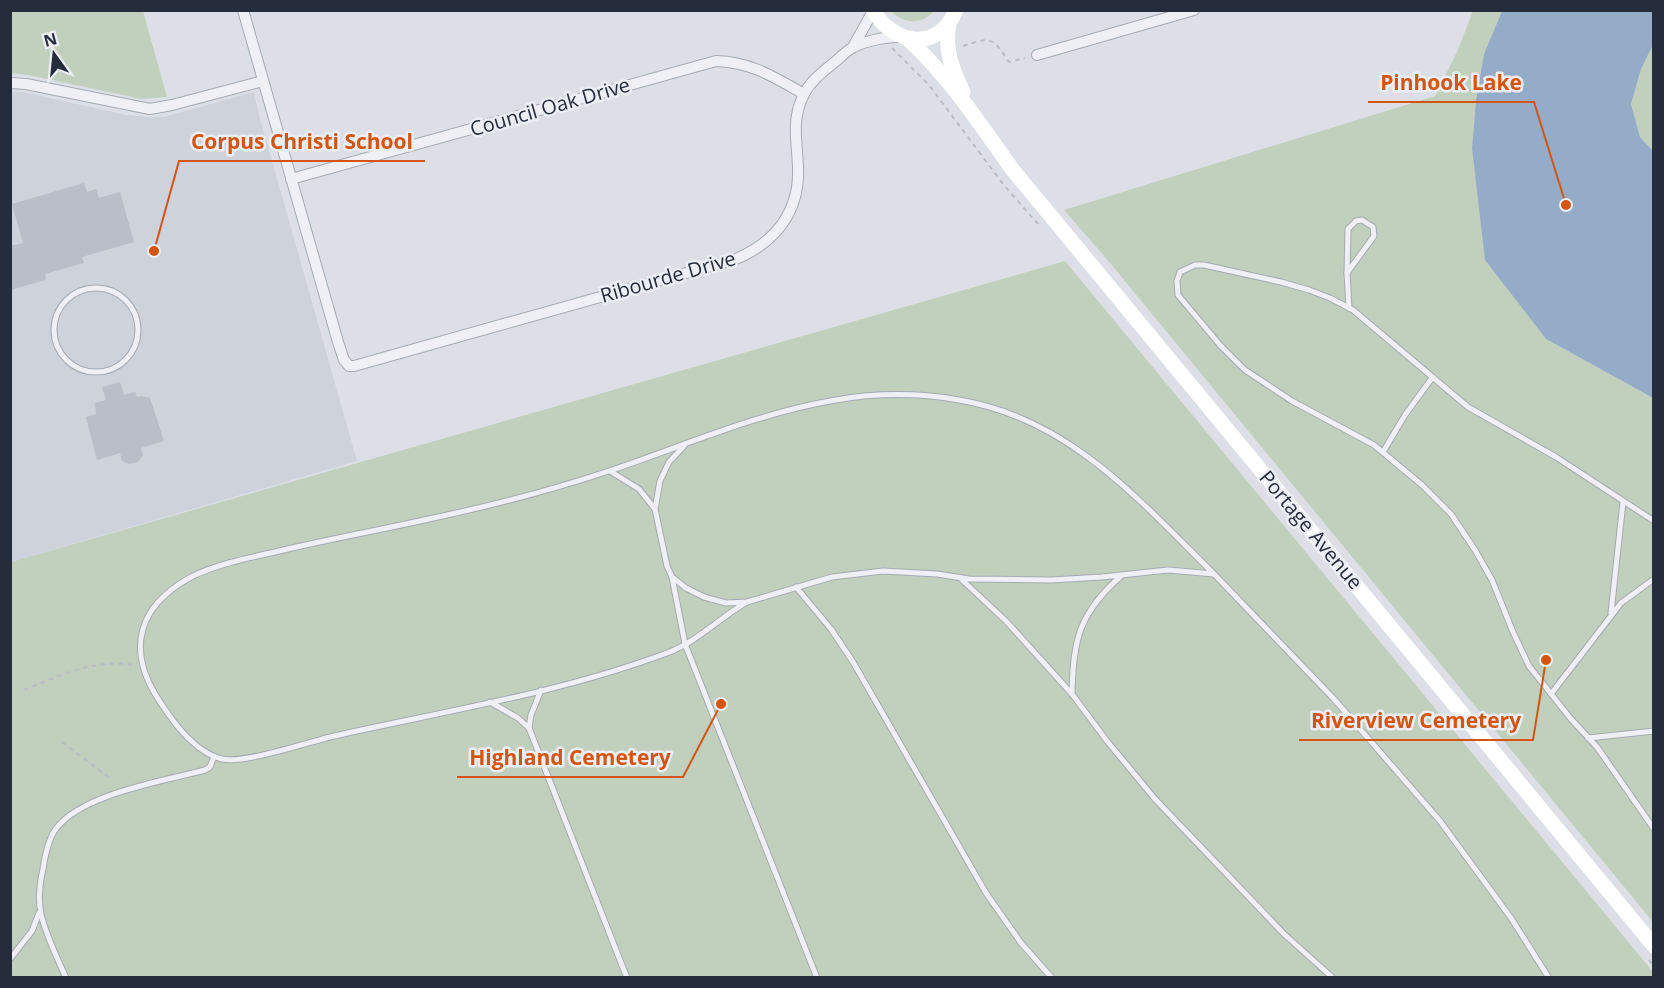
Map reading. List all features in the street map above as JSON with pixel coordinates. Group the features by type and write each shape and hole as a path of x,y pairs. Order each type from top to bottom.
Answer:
{"main road":[{"name":"Portage Avenue","path":"873,11 886,28 922,51 971,112 1012,169 1653,946"},
{"name":"Portage Avenue","path":"952,17 946,39 947,54 971,112"},
{"path":"903,38 924,39 938,33 952,17"}],"street":[{"path":"243,10 291,179"},
{"path":"1037,55 1194,10"},
{"name":"Ribourde Drive","path":"853,47 873,11"},
{"name":"Ribourde Drive","path":"291,179 344,360 348,366 354,366 736,259 751,252 776,233 789,213 795,198 798,174 795,124 804,94 816,78 853,47 882,37 903,38"},
{"name":"Council Oak Drive","path":"291,179 716,61 731,61 757,68 804,94"},
{"path":"10,82 150,109 263,81"}],"lane":[{"path":"1347,273 1374,236 1372,227 1362,220 1356,221 1348,229 1347,273 1349,308"},
{"path":"1653,521 1556,457 1468,407 1349,308 1300,287 1204,265 1195,265 1180,272 1177,281 1178,295 1220,345 1245,370 1261,382 1374,445 1428,490 1462,529 1492,580 1516,641 1529,666 1597,747 1653,829"},
{"path":"103,288 118,293 130,303 137,317 139,333 135,348 126,361 113,369 98,373 82,370 69,363 59,351 54,335 55,320 61,306 73,295 87,289 103,288"},
{"path":"1383,452 1405,415 1432,378"},
{"path":"1214,574 1168,570 1051,580 960,578 883,571 832,577 747,602 727,614 698,638 671,652 617,669 542,690 356,731 243,759 225,760 203,750 174,721 153,691 142,666 140,655 140,641 150,613 162,598 179,584 197,574 287,549 467,510 610,471 730,427 765,416 838,399 911,395 957,399 989,406 1024,418 1090,458 1116,477 1214,574 1334,699 1440,821 1511,918 1549,978"},
{"path":"686,444 669,462 660,482 655,509 667,566 672,577 685,644 817,978"},
{"path":"610,471 639,489 655,509"},
{"path":"1611,615 1623,502"},
{"path":"1072,694 1075,646 1079,630 1107,588 1122,575"},
{"path":"672,577 686,588 704,597 726,603 747,602"},
{"path":"960,578 1006,621 1072,694 1155,799 1284,934 1333,978"},
{"path":"1551,694 1621,603 1653,579"},
{"path":"796,587 824,620 853,662 986,893 1021,943 1052,978"},
{"path":"529,728 531,715 542,690"},
{"path":"490,702 518,718 529,728 627,978"},
{"path":"1588,738 1653,731"},
{"path":"10,959 32,931 40,911 45,857 54,831 63,820 80,808 100,799 205,770 210,767 214,756"},
{"path":"40,911 45,929 66,978"}],"path":[{"path":"962,38 961,46 979,40 988,39 996,42 1009,62 1037,55"},
{"path":"24,690 85,668 117,662 142,666"},
{"path":"62,742 111,779"}],"shaded area":[{"path":"11,92 23,92 126,115 163,117 254,92 357,461 11,562"}],"green space":[{"path":"10,11 143,11 167,97 142,99 11,73"},
{"path":"891,11 934,11 924,19 912,21 901,18"},
{"path":"1473,11 1502,11 1484,54 1476,100 1472,148 1546,339 1653,398 1653,922 1064,210 1435,96 1457,52"},
{"path":"1653,45 1653,151 1640,137 1631,104 1641,69"},
{"path":"1065,261 1654,973 1653,978 11,978 11,562"}],"water":[{"path":"1502,11 1653,11 1653,45 1641,69 1631,104 1640,137 1653,151 1653,398 1546,339 1485,260 1472,148 1476,100 1484,54"}],"building":[{"path":"84,183 87,192 96,189 99,198 120,192 134,242 82,257 84,263 45,274 46,280 10,290 10,246 23,243 12,204"},
{"path":"120,382 124,395 135,392 137,397 150,398 164,441 141,448 143,455 138,462 129,464 122,461 120,453 97,460 86,417 96,414 95,403 106,400 102,387"}],"place":[{"name":"Pinhook Lake","path":"1566,205"},
{"name":"Corpus Christi School","path":"154,251"},
{"name":"Riverview Cemetery","path":"1546,660"},
{"name":"Highland Cemetery","path":"721,704"}]}
